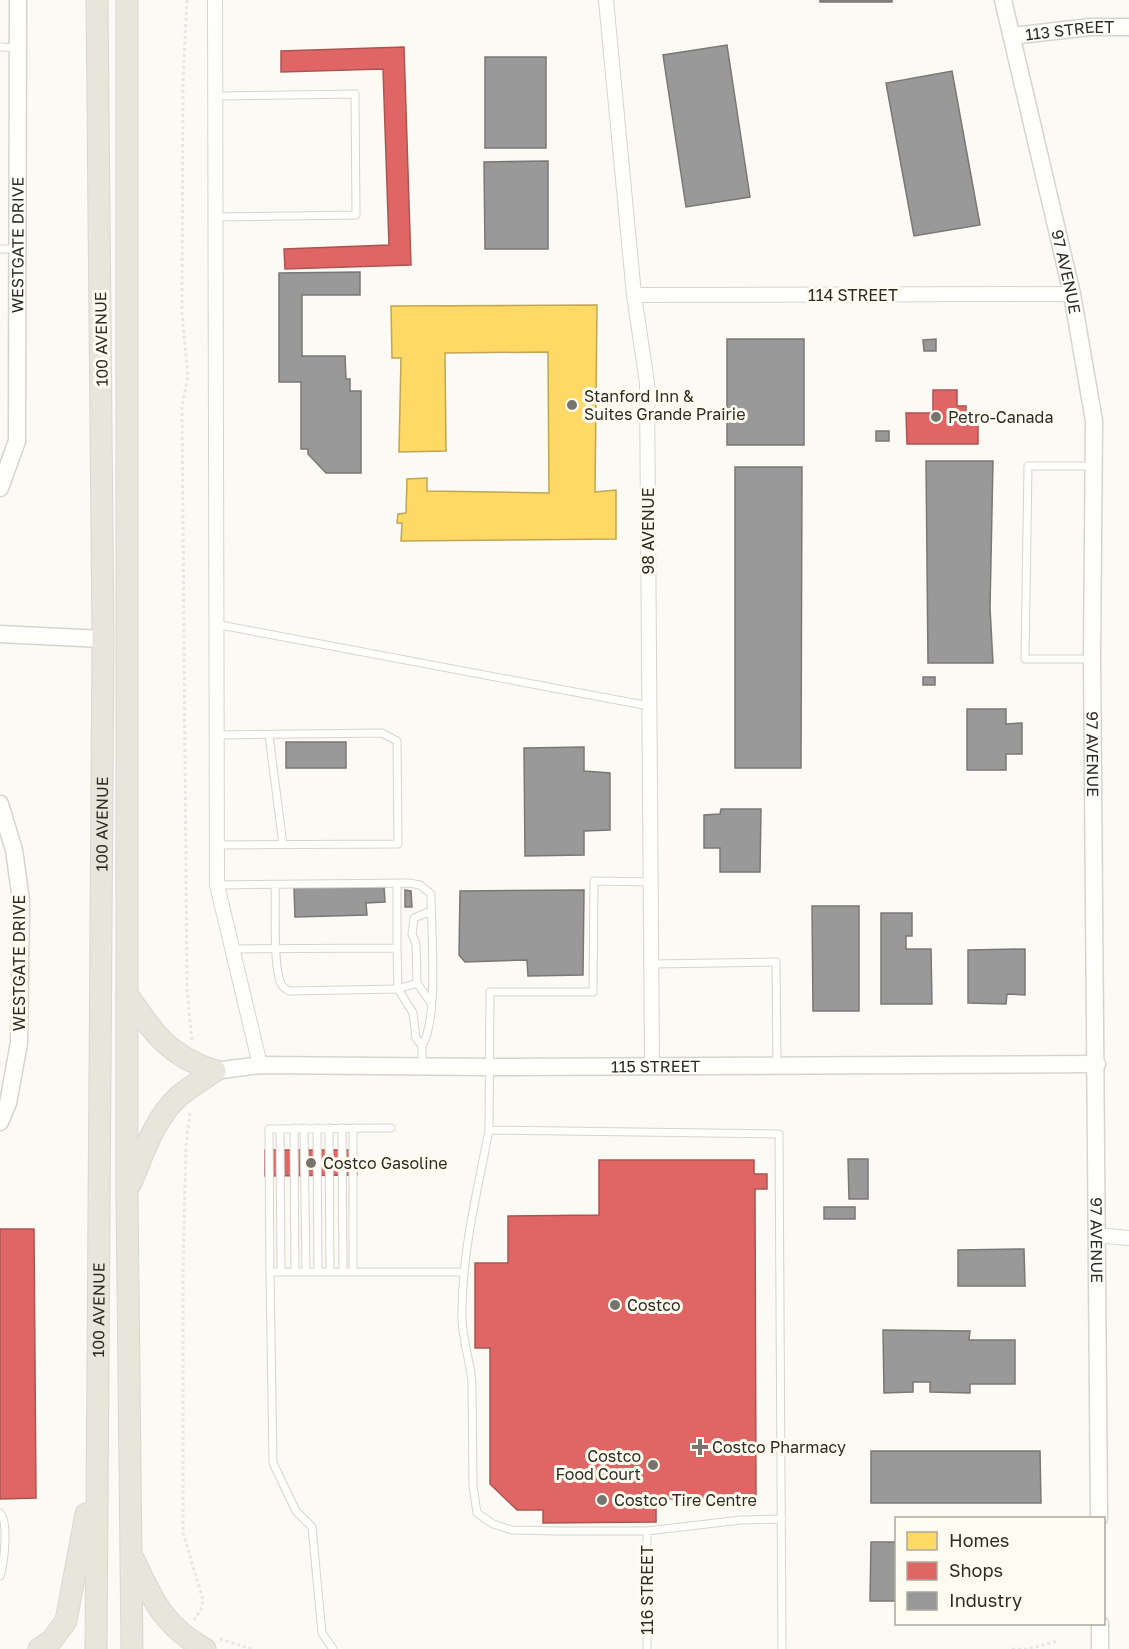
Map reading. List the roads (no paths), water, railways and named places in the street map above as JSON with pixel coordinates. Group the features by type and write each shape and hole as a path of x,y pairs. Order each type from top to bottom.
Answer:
{"main road":[{"name":"100 AVENUE","path":"96,1649 103,639 97,0"},
{"name":"100 AVENUE","path":"127,0 127,1195 132,1649"},
{"path":"127,994 165,1044 191,1063 215,1071"},
{"path":"127,1195 150,1135 164,1113 180,1095 215,1071"},
{"path":"39,1649 52,1640 66,1621 96,1451"},
{"path":"131,1554 156,1605 171,1626 205,1649"}],"street":[{"name":"WESTGATE DRIVE","path":"0,488 17,441 18,0"},
{"path":"215,0 216,885 260,1065"},
{"name":"98 AVENUE","path":"606,0 634,295 647,383 652,1064"},
{"name":"97 AVENUE","path":"1003,0 1072,294 1094,421 1092,659 1099,1517"},
{"name":"113 STREET","path":"1012,36 1090,27 1129,27"},
{"name":"114 STREET","path":"634,295 1072,294"},
{"path":"0,634 103,639"},
{"name":"WESTGATE DRIVE","path":"0,804 14,850 21,900 19,1043 8,1103 0,1122"},
{"name":"115 STREET","path":"215,1071 260,1065 489,1067 652,1064 1097,1064"},
{"path":"1096,1235 1129,1238"},
{"path":"1100,1625 1100,1649"}],"lane":[{"path":"0,47 18,48"},
{"path":"215,96 355,94 356,215 215,217"},
{"path":"0,249 19,249"},
{"path":"1092,466 1028,466 1025,659 1092,659"},
{"path":"215,624 649,706"},
{"path":"216,735 382,734 398,741 398,844 216,845"},
{"path":"269,735 283,845"},
{"path":"651,882 594,881 593,992 490,992 489,1130 462,1272 464,1349 471,1367 472,1383 473,1486 477,1513 493,1524 512,1530 647,1531 741,1520 782,1519"},
{"path":"216,885 397,884 420,885 426,888 431,894 431,1003 427,1037 422,1046 422,1065"},
{"path":"397,884 398,989 413,1013 416,1038 422,1046"},
{"path":"275,885 280,983 289,991 398,989 417,983"},
{"path":"431,911 420,914 412,926 416,944 417,983 431,1003"},
{"path":"230,949 397,948"},
{"path":"652,964 776,962 777,1064"},
{"path":"294,1128 295,1272"},
{"path":"304,1128 306,1272"},
{"path":"317,1128 318,1272"},
{"path":"329,1128 330,1272"},
{"path":"342,1128 343,1272"},
{"path":"353,1128 353,1272"},
{"path":"333,1649 322,1633 312,1527 296,1511 273,1463 268,1129 391,1128"},
{"path":"280,1129 281,1272"},
{"path":"489,1130 778,1134 782,1649"},
{"path":"270,1272 462,1272"},
{"path":"0,1513 5,1522 3,1566 0,1576"},
{"name":"116 STREET","path":"647,1531 647,1649"}],"place":[{"name":"Stanford Inn & Suites Grande Prairie","path":"572,405"},
{"name":"Petro-Canada","path":"936,417"},
{"name":"Costco Gasoline","path":"311,1163"},
{"name":"Costco","path":"615,1305"},
{"name":"Costco Pharmacy","path":"700,1447"},
{"name":"Costco Food Court","path":"653,1465"},
{"name":"Costco Tire Centre","path":"602,1500"}]}
